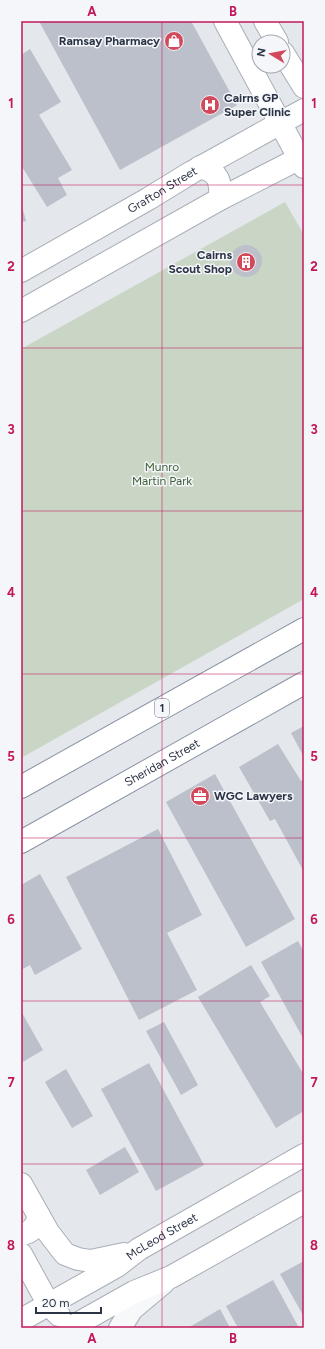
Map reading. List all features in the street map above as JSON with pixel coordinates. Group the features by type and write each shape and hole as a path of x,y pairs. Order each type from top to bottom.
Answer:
{"main road":[{"path":"21,311 220,199 303,161 225,21"},
{"path":"265,21 272,34"},
{"path":"291,66 304,87"},
{"name":"Grafton Street","path":"21,271 155,196 200,167 304,110"},
{"path":"200,167 213,172 217,177 221,184 220,199"},
{"name":"1","path":"21,787 304,630"},
{"name":"Sheridan Street","path":"21,842 304,683"},
{"name":"McLeod Street","path":"21,1320 117,1266 139,1249 304,1155"},
{"path":"21,1184 59,1248 72,1258 84,1261 100,1260 139,1249"},
{"path":"21,1254 60,1316 78,1326 134,1292 171,1277 304,1202"},
{"path":"21,1234 29,1232 33,1229 39,1216"}],"street":[{"path":"120,1328 132,1309 171,1277"}],"green space":[{"name":"Munro Martin Park","path":"285,202 304,235 304,599 21,758 21,349"}],"building":[{"path":"43,21 191,21 237,105 120,170 40,23"},
{"path":"30,49 61,102 39,115 72,170 58,178 67,195 47,207 21,165 21,55"},
{"path":"21,203 26,221 21,222"},
{"name":"Cairns Scout Shop","path":"243,245 249,245 259,252 262,261 261,267 255,274 249,277 243,277 233,270 230,264 230,258 237,248"},
{"path":"304,726 304,757 291,733"},
{"path":"278,744 301,781 304,779 304,872 275,819 270,821 239,767"},
{"path":"215,774 295,919 246,947 166,802"},
{"path":"158,829 202,915 167,933 197,990 139,1020 66,877"},
{"path":"40,874 82,949 35,975 30,965 21,970 21,885"},
{"path":"298,941 304,952 304,1040 261,962"},
{"path":"251,965 270,996 260,1002 304,1075 304,1111 276,1128 198,997"},
{"path":"21,1011 43,1050 21,1063"},
{"path":"164,1022 198,1085 181,1095 146,1031"},
{"path":"149,1063 204,1165 156,1191 101,1089"},
{"path":"66,1069 93,1116 72,1128 45,1082"},
{"path":"125,1147 139,1172 100,1195 86,1170"},
{"path":"304,1261 304,1317 280,1274"},
{"path":"273,1280 299,1328 238,1328 226,1306"},
{"path":"220,1309 230,1328 188,1328"}],"place":[{"name":"Ramsay Pharmacy","path":"174,41"},
{"name":"Cairns GP Super Clinic","path":"210,105"},
{"name":"Cairns Scout Shop","path":"246,262"},
{"name":"WGC Lawyers","path":"200,796"}]}
